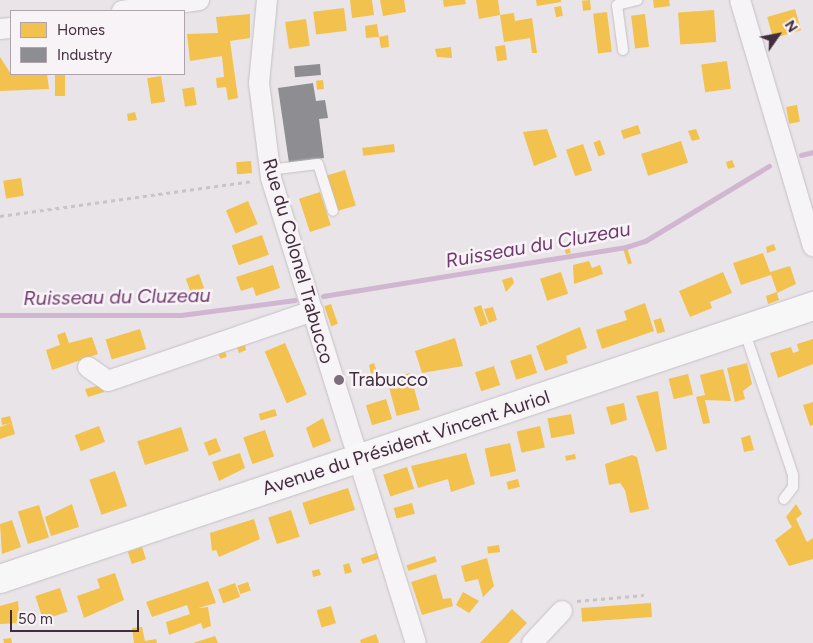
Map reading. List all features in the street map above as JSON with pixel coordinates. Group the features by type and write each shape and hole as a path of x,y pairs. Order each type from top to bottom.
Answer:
{"main road":[{"name":"Avenue du Président Vincent Auriol","path":"0,579 813,306"}],"street":[{"path":"129,10 199,0"},
{"name":"Rue du Colonel Trabucco","path":"267,0 259,83 270,174 357,460 416,643"},
{"path":"740,0 813,246"},
{"path":"88,367 108,381 313,312"},
{"path":"532,643 562,611"}],"lane":[{"path":"623,50 616,5 637,0"},
{"path":"270,174 318,164 333,211"},
{"path":"744,329 793,475 793,487 784,499"}],"path":[{"path":"0,216 270,174"},
{"path":"562,611 580,600 644,595"}],"building: Homes":[{"path":"350,0 372,0 374,15 352,18"},
{"path":"380,0 404,0 406,12 383,16"},
{"path":"443,0 465,0 466,4 444,7"},
{"path":"476,0 498,0 500,15 479,19"},
{"path":"536,0 561,0 561,2 537,6"},
{"path":"590,0 591,10 583,11 582,1"},
{"path":"653,0 669,0 670,6 654,8"},
{"path":"561,6 563,16 556,17 554,7"},
{"path":"344,8 347,31 316,35 313,12"},
{"path":"795,9 801,30 773,38 767,17"},
{"path":"714,10 716,42 680,44 678,13"},
{"path":"607,12 612,52 598,53 593,14"},
{"path":"514,13 515,21 532,18 537,53 532,53 530,38 504,42 500,15"},
{"path":"250,14 250,38 230,41 238,98 228,100 226,87 217,88 216,78 224,77 222,56 190,61 187,34 218,33 216,17"},
{"path":"645,14 649,47 635,48 631,16"},
{"path":"306,19 310,46 289,49 285,22"},
{"path":"377,24 379,37 366,38 365,26"},
{"path":"388,35 389,47 381,48 379,37"},
{"path":"505,45 507,60 497,61 495,46"},
{"path":"451,47 452,58 437,57 435,49"},
{"path":"0,57 10,75 47,75 49,89 0,91"},
{"path":"727,61 731,89 705,92 701,65"},
{"path":"55,75 65,75 65,96 55,96"},
{"path":"161,76 165,102 151,104 147,78"},
{"path":"323,80 324,89 317,90 316,81"},
{"path":"194,87 197,105 185,107 182,89"},
{"path":"797,105 800,122 789,124 786,107"},
{"path":"135,112 137,120 128,121 127,114"},
{"path":"638,125 641,134 624,139 621,131"},
{"path":"547,129 557,157 534,166 523,132"},
{"path":"696,129 700,139 692,141 688,131"},
{"path":"600,140 605,154 599,156 593,142"},
{"path":"681,141 688,163 648,176 641,154"},
{"path":"394,144 395,152 363,156 362,148"},
{"path":"583,144 592,170 575,176 566,150"},
{"path":"732,160 735,167 728,169 726,162"},
{"path":"251,161 252,173 237,174 236,162"},
{"path":"345,170 356,205 338,211 327,176"},
{"path":"21,178 24,196 6,199 3,181"},
{"path":"320,192 331,225 310,232 299,199"},
{"path":"248,201 258,224 236,233 226,210"},
{"path":"262,235 269,255 239,265 232,245"},
{"path":"567,243 571,253 566,254 563,245"},
{"path":"774,244 776,250 767,253 766,247"},
{"path":"627,248 632,263 628,264 623,249"},
{"path":"763,253 770,272 790,266 796,284 777,293 779,300 768,304 766,296 777,292 771,275 741,285 733,263"},
{"path":"589,261 592,268 600,265 603,274 574,284 573,265"},
{"path":"273,265 280,288 256,296 253,287 241,291 236,277"},
{"path":"561,272 568,294 547,301 540,279"},
{"path":"723,272 732,293 710,302 712,308 690,317 679,291"},
{"path":"199,274 204,288 191,293 186,279"},
{"path":"512,277 514,283 506,292 502,280"},
{"path":"189,292 192,302 182,304 179,295"},
{"path":"645,303 654,331 602,349 596,330 627,320 624,311"},
{"path":"331,304 338,324 331,326 324,306"},
{"path":"481,305 488,324 480,327 473,308"},
{"path":"493,307 497,320 489,323 484,309"},
{"path":"661,318 665,331 657,334 653,320"},
{"path":"580,327 587,348 566,356 568,363 545,371 536,346"},
{"path":"140,329 146,349 112,360 106,340"},
{"path":"65,332 69,343 92,337 98,354 52,370 46,350 60,345 57,335"},
{"path":"455,338 463,366 422,373 415,351"},
{"path":"813,339 813,364 778,378 770,353 791,347 793,353 799,351 797,344"},
{"path":"285,343 307,395 287,403 265,352"},
{"path":"245,345 246,350 239,353 237,347"},
{"path":"225,351 227,357 220,359 218,353"},
{"path":"531,354 537,373 516,380 510,361"},
{"path":"374,363 377,372 371,374 369,365"},
{"path":"747,363 752,384 743,391 745,399 735,402 727,368"},
{"path":"494,366 500,385 481,391 475,372"},
{"path":"723,369 731,401 705,400 710,423 703,424 696,397 705,395 700,375"},
{"path":"410,373 420,410 397,416 387,379"},
{"path":"688,374 693,394 674,399 669,379"},
{"path":"101,385 104,392 88,397 85,389"},
{"path":"658,391 667,449 656,452 636,396"},
{"path":"386,399 392,419 372,425 366,405"},
{"path":"813,402 813,425 810,426 803,405"},
{"path":"624,403 627,420 611,425 606,407"},
{"path":"275,409 277,416 261,420 259,414"},
{"path":"571,414 575,434 551,438 547,419"},
{"path":"10,416 15,434 0,439 0,427 11,423 2,425 1,418"},
{"path":"323,418 331,441 313,448 306,428"},
{"path":"99,426 105,442 81,451 75,435"},
{"path":"540,426 545,447 522,453 517,431"},
{"path":"181,427 189,451 145,465 137,441"},
{"path":"265,430 274,456 252,464 243,437"},
{"path":"750,435 754,450 744,452 741,438"},
{"path":"216,438 221,451 209,456 204,443"},
{"path":"510,443 516,471 491,477 485,448"},
{"path":"240,453 245,468 219,481 212,462"},
{"path":"466,453 475,484 451,492 448,479 418,488 411,466"},
{"path":"575,454 576,459 566,461 565,456"},
{"path":"632,455 637,457 649,509 630,513 625,490 620,483 609,485 605,464"},
{"path":"407,467 414,489 390,497 383,475"},
{"path":"115,471 127,506 102,515 89,480"},
{"path":"518,479 520,487 508,490 506,482"},
{"path":"348,488 355,510 309,525 302,503"},
{"path":"412,503 415,514 396,519 394,508"},
{"path":"72,504 79,527 51,536 45,517"},
{"path":"796,504 802,514 796,519 807,542 813,538 813,559 789,566 775,540 792,527 786,517"},
{"path":"39,505 49,538 28,544 18,511"},
{"path":"291,510 300,537 277,544 268,517"},
{"path":"254,519 260,539 219,557 216,550 212,551 210,533"},
{"path":"12,520 21,547 2,554 0,524"},
{"path":"499,545 500,552 488,554 487,547"},
{"path":"142,547 146,559 132,564 128,552"},
{"path":"377,553 379,559 363,564 361,558"},
{"path":"435,556 437,562 408,571 406,565"},
{"path":"487,558 494,586 483,597 478,579 465,582 461,566"},
{"path":"349,563 352,572 345,574 343,565"},
{"path":"319,569 321,575 313,577 312,571"},
{"path":"115,573 124,600 84,618 77,596 100,588 97,579"},
{"path":"436,574 443,599 451,598 453,606 422,615 411,582"},
{"path":"208,581 216,603 198,608 208,607 211,626 203,629 201,623 169,635 166,622 190,614 187,605 152,617 146,602"},
{"path":"248,582 251,591 240,594 238,585"},
{"path":"235,583 240,597 223,603 218,589"},
{"path":"60,588 68,612 43,620 35,596"},
{"path":"463,592 479,601 469,613 456,605"},
{"path":"18,601 20,623 0,624 0,606"},
{"path":"651,603 652,617 582,622 581,608"},
{"path":"331,606 336,623 322,627 317,610"},
{"path":"512,609 527,623 508,643 480,643"},
{"path":"142,627 145,641 156,639 157,643 134,643 132,628"},
{"path":"376,634 379,643 361,643 360,640"},
{"path":"215,636 218,643 193,643"},
{"path":"11,638 12,643 4,643 3,639"}],"building: Industry":[{"path":"320,64 321,75 295,77 294,66"},
{"path":"313,83 316,101 325,100 328,118 319,119 324,158 289,163 278,88"}],"waterway":[{"name":"Ruisseau du Cluzeau","path":"801,155 813,152"},
{"name":"Ruisseau du Cluzeau","path":"323,296 626,247 645,241 769,166"},
{"name":"Ruisseau du Cluzeau","path":"0,315 181,315 295,300"}],"place":[{"name":"Trabucco","path":"339,380"}]}
